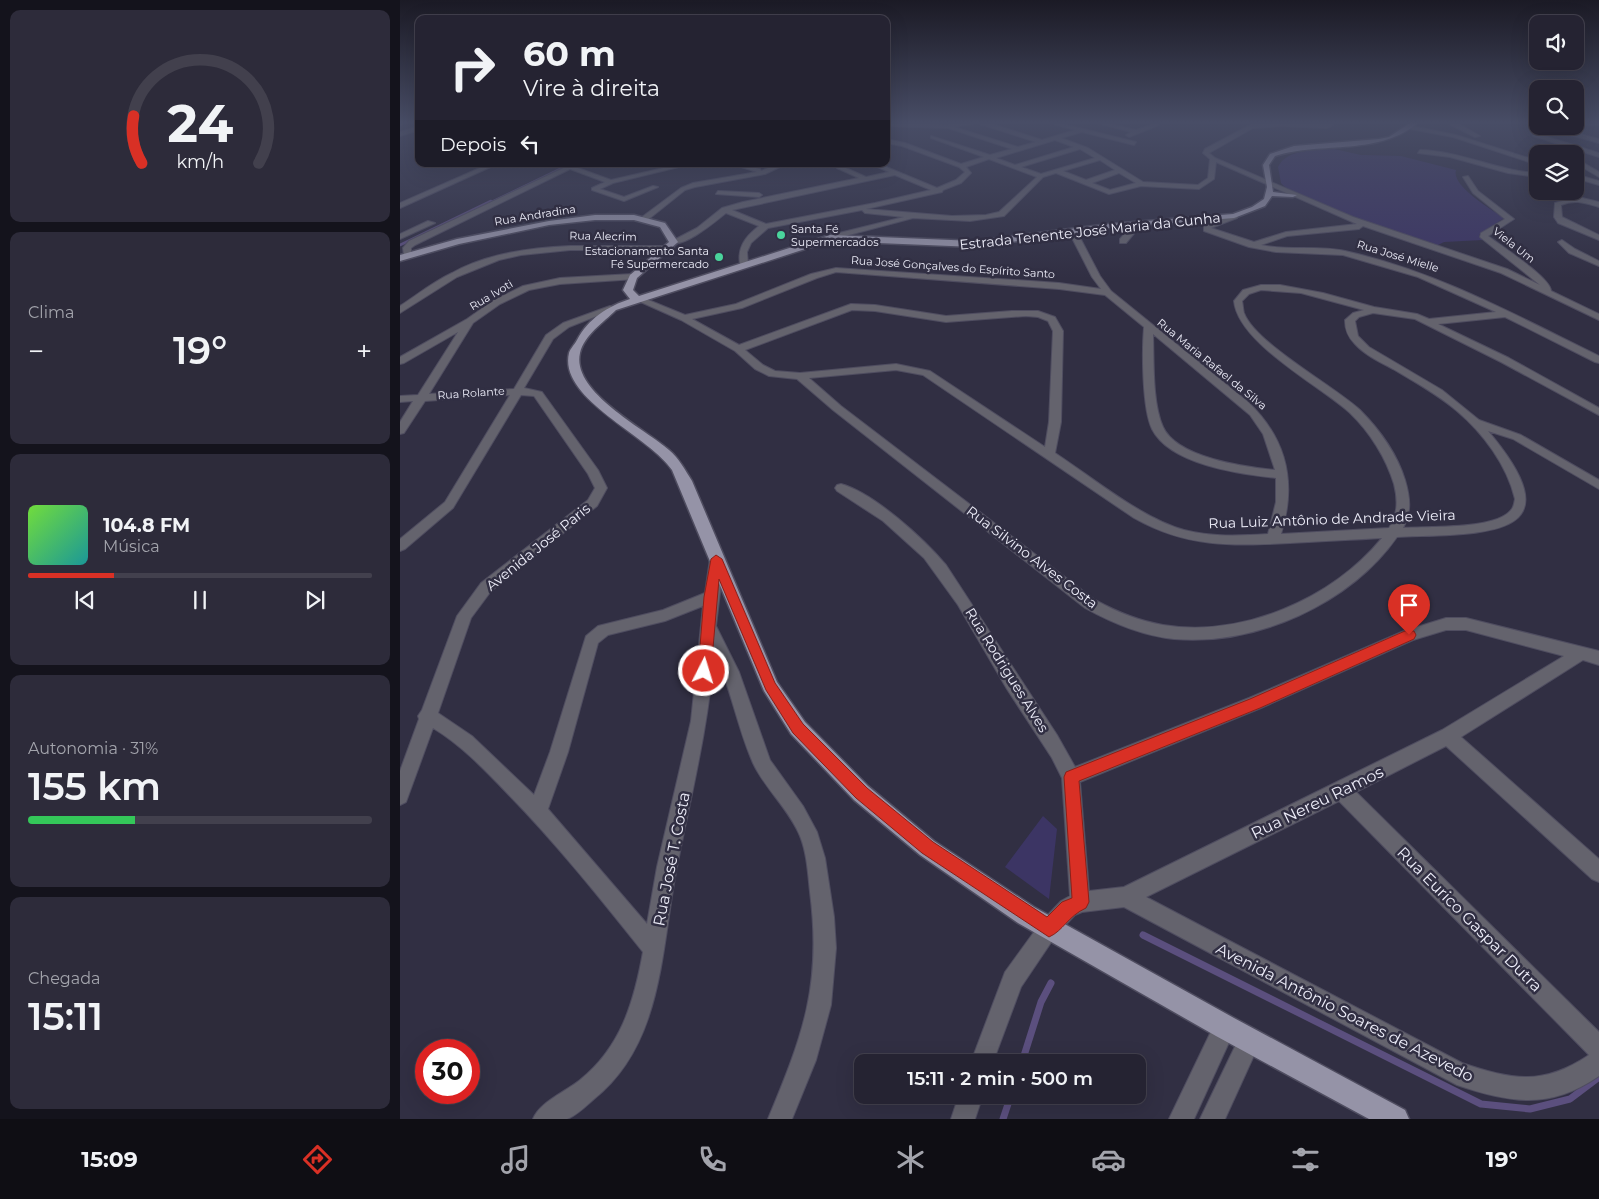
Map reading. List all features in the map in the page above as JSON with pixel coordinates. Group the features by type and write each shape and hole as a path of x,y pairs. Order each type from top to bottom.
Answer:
{"main road":[{"path":"1267,173 1270,194 1293,195"},
{"name":"Estrada Tenente José Maria da Cunha","path":"1270,194 1268,200 1258,207 1234,216 1072,230 975,244 830,238 744,264 613,308 597,320 580,338 574,351 573,365 584,388 604,408 658,447 676,466 685,481 770,686 798,728 861,793 927,848 1049,928 1224,1027 1396,1119"},
{"name":"Rua Andradina","path":"404,256 466,238 545,222 584,218 642,220 662,226 672,234 672,245"},
{"path":"638,299 631,296 628,290 633,277 672,245"}],"street":[{"path":"400,206 473,173"},
{"path":"404,256 407,248 412,243 555,173"},
{"path":"591,173 611,182"},
{"path":"611,196 652,186 627,199 621,200 594,190 611,182 649,173"},
{"path":"642,220 683,188 758,173"},
{"path":"851,173 865,180"},
{"path":"672,245 700,230 725,210 765,198 894,173"},
{"path":"896,173 940,191"},
{"path":"744,264 744,248 755,232 765,226 940,191 968,176 968,173"},
{"path":"1033,173 1041,176"},
{"path":"844,210 960,218 994,216 1001,214 1041,176 1049,173"},
{"path":"1061,173 1110,192 1141,184 1199,187 1211,179 1212,173"},
{"path":"1085,183 1113,173"},
{"path":"1126,173 1141,184"},
{"name":"Rua José Mielle","path":"1244,173 1361,224 1484,264 1556,296 1599,318"},
{"path":"1584,176 1599,175"},
{"name":"Viela Um","path":"1466,177 1475,192 1510,219 1484,235 1484,237 1539,279 1556,296"},
{"path":"1584,178 1599,183"},
{"path":"718,193 754,194 765,198"},
{"path":"1599,205 1579,198 1567,199 1557,204 1558,217 1562,221 1599,238"},
{"path":"725,210 765,226"},
{"path":"830,238 922,215"},
{"name":"Rua José Mielle","path":"1234,216 1207,226 1207,229 1252,245 1276,250 1329,251 1365,257 1440,282 1599,360"},
{"path":"400,238 443,217"},
{"path":"1252,245 1286,234 1344,230 1359,227 1361,224"},
{"path":"1123,241 1137,225"},
{"name":"Rua Maria Rafael da Silva","path":"1072,230 1096,277 1108,293 1256,414 1272,437 1283,497 1273,538"},
{"path":"1562,242 1572,251 1599,264"},
{"name":"Rua Alecrim","path":"400,310 471,267 524,252 582,247 672,245"},
{"name":"Rua José Gonçalves do Espírito Santo","path":"684,318 739,306 814,276 836,270 1059,286 1108,293"},
{"name":"Rua Ivoti","path":"400,361 470,321 512,294 539,284 633,277"},
{"name":"Rua Silvino Alves Costa","path":"800,376 837,408 1090,604 1127,622 1148,628 1176,633 1220,630 1274,619 1313,603 1347,582 1371,564 1400,525 1404,503 1396,475 1383,447 1356,412 1339,397 1254,334 1238,311 1237,302 1242,294 1251,290 1284,288 1336,299 1373,310"},
{"name":"Rua Luiz Antônio de Andrade Vieira","path":"638,299 684,318 738,349 759,367 773,374 800,376 896,367 920,372 944,383 1139,515 1176,534 1213,540 1392,534 1494,525 1511,517 1519,509 1520,494 1513,477 1477,423 1445,396 1366,349 1351,334 1350,320 1356,315 1373,310"},
{"path":"738,349 851,307 868,306 936,319 1024,314 1047,316 1054,321 1058,331 1055,422 1049,454"},
{"path":"400,546 449,505 460,490 549,337 566,325 613,308"},
{"path":"1373,310 1405,314 1429,322 1599,412"},
{"path":"1429,322 1506,314"},
{"path":"400,431 470,321"},
{"path":"1148,327 1155,418 1162,434 1178,448 1213,463 1235,469 1280,474"},
{"name":"Rua Rolante","path":"400,399 519,390"},
{"name":"Avenida José Paris","path":"400,796 451,646 464,616 475,599 486,587 593,503 600,493 601,488 594,473 538,394 519,390"},
{"path":"1477,423 1517,437 1599,485"},
{"name":"Rua Rodrigues Alves","path":"841,488 895,524 928,552 965,602 1014,685 1052,741 1071,777 1080,902"},
{"name":"Rua José T. Costa","path":"544,1119 591,1087 614,1064 636,1024 650,975 664,887 699,721 710,597 716,559"},
{"path":"538,810 559,752 591,640 608,628 683,609 710,597"},
{"path":"1071,777 1255,704 1409,635 1446,624 1466,624 1599,658"},
{"path":"708,625 726,660 759,756 769,776 801,817 809,833 824,910 826,975 817,1019 805,1063 780,1119"},
{"name":"Rua Nereu Ramos","path":"1080,902 1125,898 1448,736 1580,654"},
{"path":"426,716 444,724 462,736 538,810 654,949"},
{"path":"1448,736 1599,872"},
{"name":"Rua Eurico Gaspar Dutra","path":"1341,790 1599,1048"},
{"name":"Avenida Antônio Soares de Azevedo","path":"1125,898 1457,1073 1497,1087 1530,1090 1556,1086 1585,1073 1599,1062"},
{"path":"985,1054 1013,980 1049,928 1068,908 1080,902"},
{"path":"1181,1119 1224,1027"},
{"path":"1212,1119 1250,1040"},
{"path":"963,1119 968,1104"}],"shaded area":[{"path":"1279,173 1456,173 1460,183 1466,190 1482,204 1504,218 1479,235 1483,240 1444,242 1436,246 1329,209 1307,200 1281,183"},
{"path":"1043,816 1057,829 1049,899 1005,867"}],"waterway":[{"path":"489,203 551,173"},
{"path":"400,245 491,201"},
{"path":"1143,935 1481,1104 1530,1109 1570,1099 1599,1077"},
{"path":"1025,1054 1041,1002 1051,983"},
{"path":"1003,1119 1008,1104"}],"place":[{"name":"Santa Fé Supermercados","path":"781,235"},
{"name":"Estacionamento Santa Fé Supermercado","path":"719,257"}],"route":[{"path":"704,671 710,597 716,559 770,686 784,710 798,728 861,793 927,848 1026,915 1049,928 1068,908 1080,902 1071,777 1255,704 1409,635"}]}
